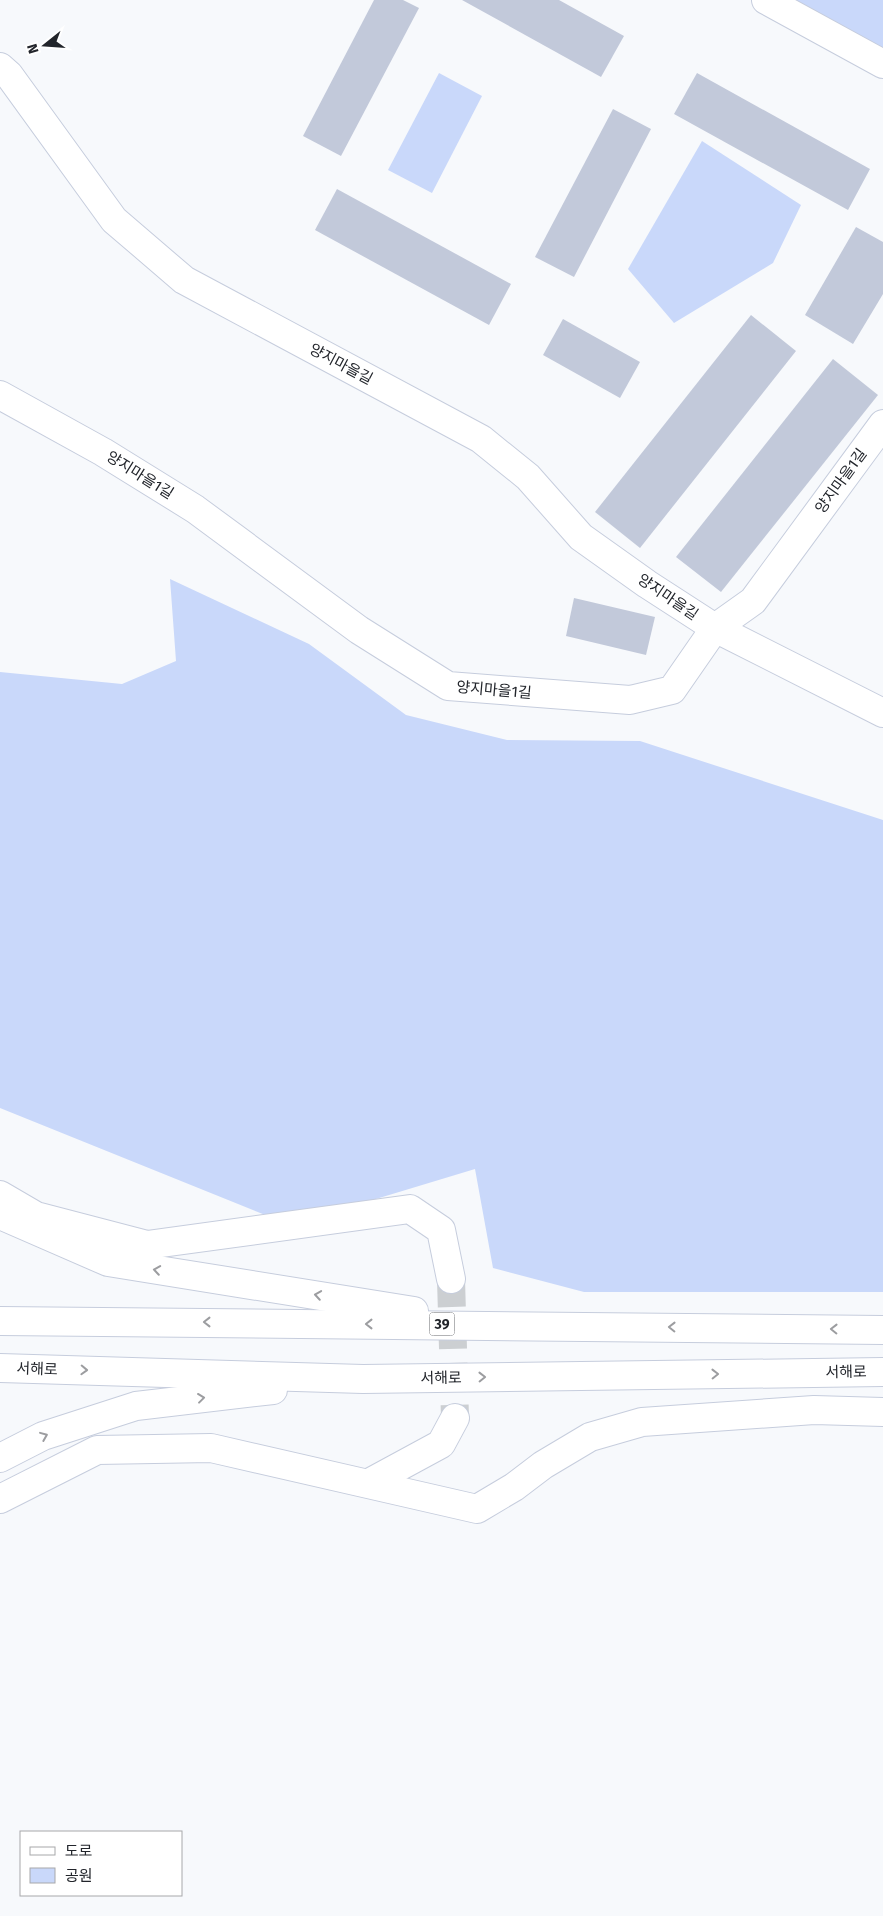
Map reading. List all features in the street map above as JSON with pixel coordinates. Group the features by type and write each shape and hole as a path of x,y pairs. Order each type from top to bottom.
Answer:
{"main road":[{"path":"766,0 883,64"},
{"name":"양지마을길","path":"0,67 9,74 114,220 184,280 481,439 528,476 581,537 715,628 883,713"},
{"name":"양지마을1길","path":"0,396 103,452 195,509 359,630 448,686 630,700 672,690 715,628 753,601 883,424"},
{"path":"0,1195 36,1216 147,1245 410,1209 441,1230 451,1279"},
{"path":"0,1215 108,1262 504,1325"},
{"name":"39","path":"0,1321 883,1330"},
{"name":"서해로","path":"0,1368 363,1379 883,1372"},
{"path":"0,1458 43,1436 136,1406 363,1379"},
{"path":"0,1499 97,1450 211,1448 369,1482 477,1509 514,1487 542,1464 590,1437 642,1422 814,1410 883,1412"},
{"path":"369,1482 441,1444 456,1418"}],"green space":[{"path":"794,0 883,0 883,50"},
{"path":"439,73 482,96 432,193 388,170"},
{"path":"702,141 801,205 773,263 674,323 628,269"},
{"path":"170,579 309,644 406,715 507,740 640,741 883,820 883,1292 584,1292 493,1268 475,1169 290,1225 0,1108 0,672 122,684 176,661"}],"building":[{"path":"374,0 403,0 419,8 341,156 303,136"},
{"path":"462,0 559,0 624,36 601,77"},
{"path":"697,73 870,169 848,210 674,114"},
{"path":"613,109 651,129 574,277 535,257"},
{"path":"337,189 511,284 489,325 315,230"},
{"path":"856,227 883,242 883,294 853,344 805,315"},
{"path":"751,315 796,351 640,548 595,512"},
{"path":"563,319 640,362 620,398 543,355"},
{"path":"833,359 878,395 721,592 676,557"},
{"path":"574,598 655,617 646,655 566,636"}],"tunnel":[{"path":"451,1279 455,1418"}]}
